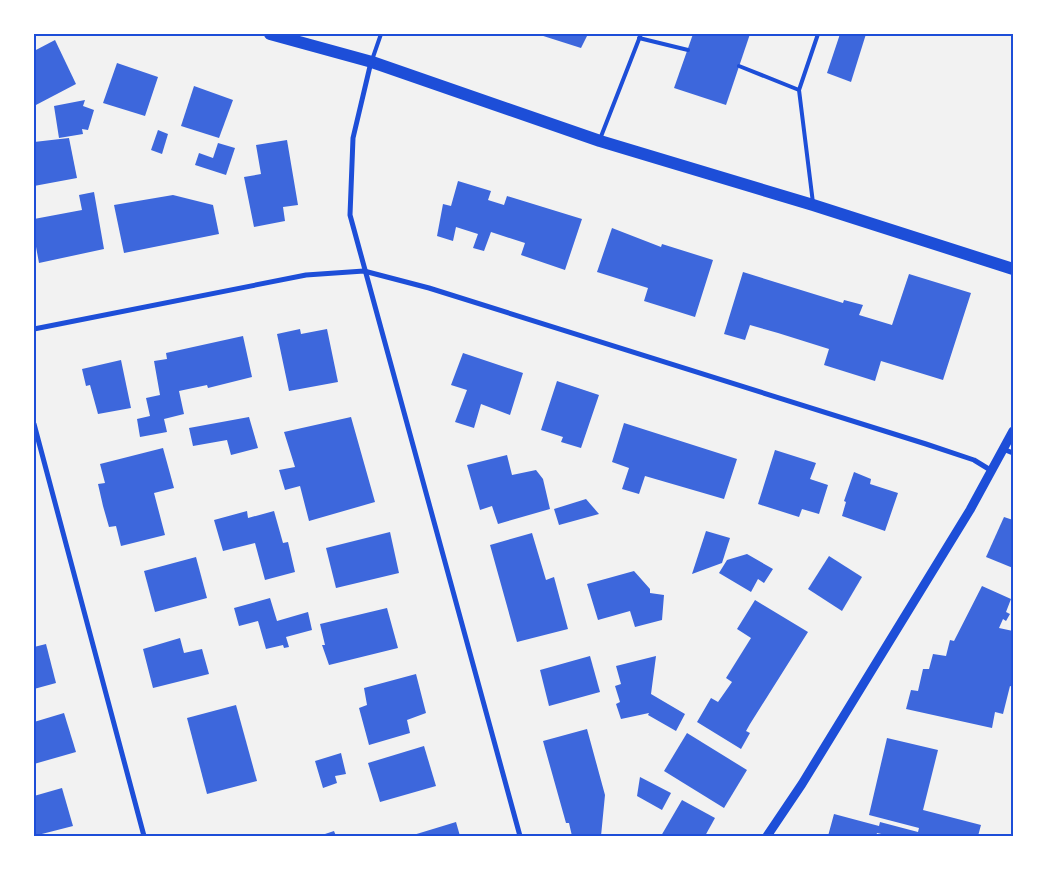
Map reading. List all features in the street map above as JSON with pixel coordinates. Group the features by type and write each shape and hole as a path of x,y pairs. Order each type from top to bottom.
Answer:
{"main road":[{"path":"270,34 372,62 600,141 813,205 1013,269"}],"street":[{"path":"372,62 352,138 350,215 520,836"},
{"path":"34,329 306,275 364,271 439,291 926,444 974,460 992,471"},
{"path":"34,424 144,836"},
{"path":"767,836 802,784 970,510 1013,431"},
{"path":"1002,449 1013,453"}],"lane":[{"path":"372,62 381,34"},
{"path":"813,205 800,90 818,34"},
{"path":"600,141 640,36 688,50"},
{"path":"739,66 800,90"}],"building":[{"path":"537,34 588,34 581,48"},
{"path":"693,34 750,34 726,105 674,88"},
{"path":"840,34 866,34 851,82 827,73"},
{"path":"55,40 76,84 34,106 34,51"},
{"path":"117,63 158,77 145,116 103,103"},
{"path":"194,86 233,100 219,138 181,126"},
{"path":"85,100 83,106 94,110 88,130 82,129 83,134 59,138 54,106"},
{"path":"158,130 168,134 162,154 151,150"},
{"path":"69,138 77,178 34,186 34,142"},
{"path":"287,140 298,205 283,207 285,221 254,227 244,177 261,174 256,145"},
{"path":"218,143 235,148 226,175 195,165 199,153 213,158"},
{"path":"458,181 491,191 488,200 504,205 507,196 582,219 565,270 521,255 525,243 491,232 484,251 473,248 478,234 456,227 453,241 437,236 443,204 451,206"},
{"path":"94,192 104,249 39,263 34,236 34,219 82,210 79,195"},
{"path":"173,195 213,205 219,234 124,253 114,205"},
{"path":"612,228 661,247 662,244 713,260 695,317 644,301 648,288 597,272"},
{"path":"743,272 843,303 844,300 863,305 859,315 892,325 909,274 971,293 943,380 881,361 875,381 824,365 829,349 778,333 750,325 745,340 724,334"},
{"path":"300,329 301,334 327,329 338,382 289,391 277,334"},
{"path":"243,336 252,377 208,388 207,385 179,391 184,414 164,419 167,432 140,437 137,419 150,416 146,398 160,395 154,361 167,359 166,353"},
{"path":"463,353 523,373 510,415 481,404 474,428 455,422 467,390 451,385"},
{"path":"121,360 131,408 98,414 90,385 86,386 82,369"},
{"path":"557,381 599,395 581,448 561,442 563,437 541,430"},
{"path":"249,417 258,448 231,455 227,440 193,446 189,428"},
{"path":"351,417 375,502 309,521 300,486 285,490 279,470 295,467 284,432"},
{"path":"624,423 737,459 724,499 645,476 639,494 622,489 629,468 612,462"},
{"path":"163,448 174,488 154,493 165,535 121,546 116,526 109,527 103,506 98,484 105,483 100,464"},
{"path":"775,450 816,463 810,479 828,485 819,514 802,509 799,517 758,504"},
{"path":"507,455 512,475 536,470 543,479 550,509 498,524 492,506 480,510 467,465"},
{"path":"854,472 871,479 870,484 898,493 885,531 842,516 846,502 844,501"},
{"path":"586,499 599,514 559,525 554,509"},
{"path":"247,511 248,518 274,511 283,543 288,542 295,572 265,580 255,543 223,551 214,520"},
{"path":"1004,517 1013,520 1013,568 986,557"},
{"path":"706,531 730,538 722,563 692,574"},
{"path":"390,532 399,573 336,588 326,548"},
{"path":"532,533 546,580 554,577 568,629 517,642 490,545"},
{"path":"747,554 773,569 764,583 758,579 751,592 719,573 727,560"},
{"path":"829,556 862,577 842,611 808,589"},
{"path":"196,557 207,598 155,612 144,571"},
{"path":"634,571 650,589 650,593 664,595 662,620 635,627 630,611 598,620 587,584"},
{"path":"982,586 1011,599 1006,612 1010,614 1006,621 1003,619 999,628 1013,631 1013,687 1010,686 1003,714 995,712 992,728 906,709 911,690 918,691 923,669 929,669 933,654 946,656 950,640 954,641"},
{"path":"270,598 277,621 308,612 312,630 286,637 289,647 284,648 283,645 266,649 258,621 239,626 234,608"},
{"path":"755,600 808,632 750,724 746,731 750,733 741,749 697,722 711,698 718,702 732,682 726,678 751,638 737,629"},
{"path":"387,608 398,648 329,665 322,645 325,645 320,624"},
{"path":"180,638 184,653 202,649 209,674 153,688 143,649"},
{"path":"46,644 56,683 34,689 34,647"},
{"path":"590,656 600,692 549,706 540,670"},
{"path":"656,656 651,694 685,714 676,731 648,715 649,713 621,719 616,704 620,702 615,686 621,684 616,666"},
{"path":"416,674 426,713 407,720 410,733 369,745 359,708 367,705 364,688"},
{"path":"236,705 257,781 207,794 187,718"},
{"path":"64,713 76,752 34,764 34,722"},
{"path":"587,729 605,795 601,836 572,836 569,823 566,823 543,741"},
{"path":"687,733 747,770 724,808 664,771"},
{"path":"887,738 938,750 923,810 981,825 978,836 926,834 890,836 877,833 876,836 828,836 834,814 879,826 880,822 918,832 919,828 869,815"},
{"path":"424,746 436,786 380,802 368,763"},
{"path":"341,753 346,774 335,776 337,783 323,788 315,761"},
{"path":"640,777 671,793 662,810 637,796"},
{"path":"62,788 73,826 34,836 34,796"},
{"path":"682,800 715,818 705,836 661,836"},
{"path":"456,822 460,836 410,836"},
{"path":"334,831 336,836 319,836"}]}
